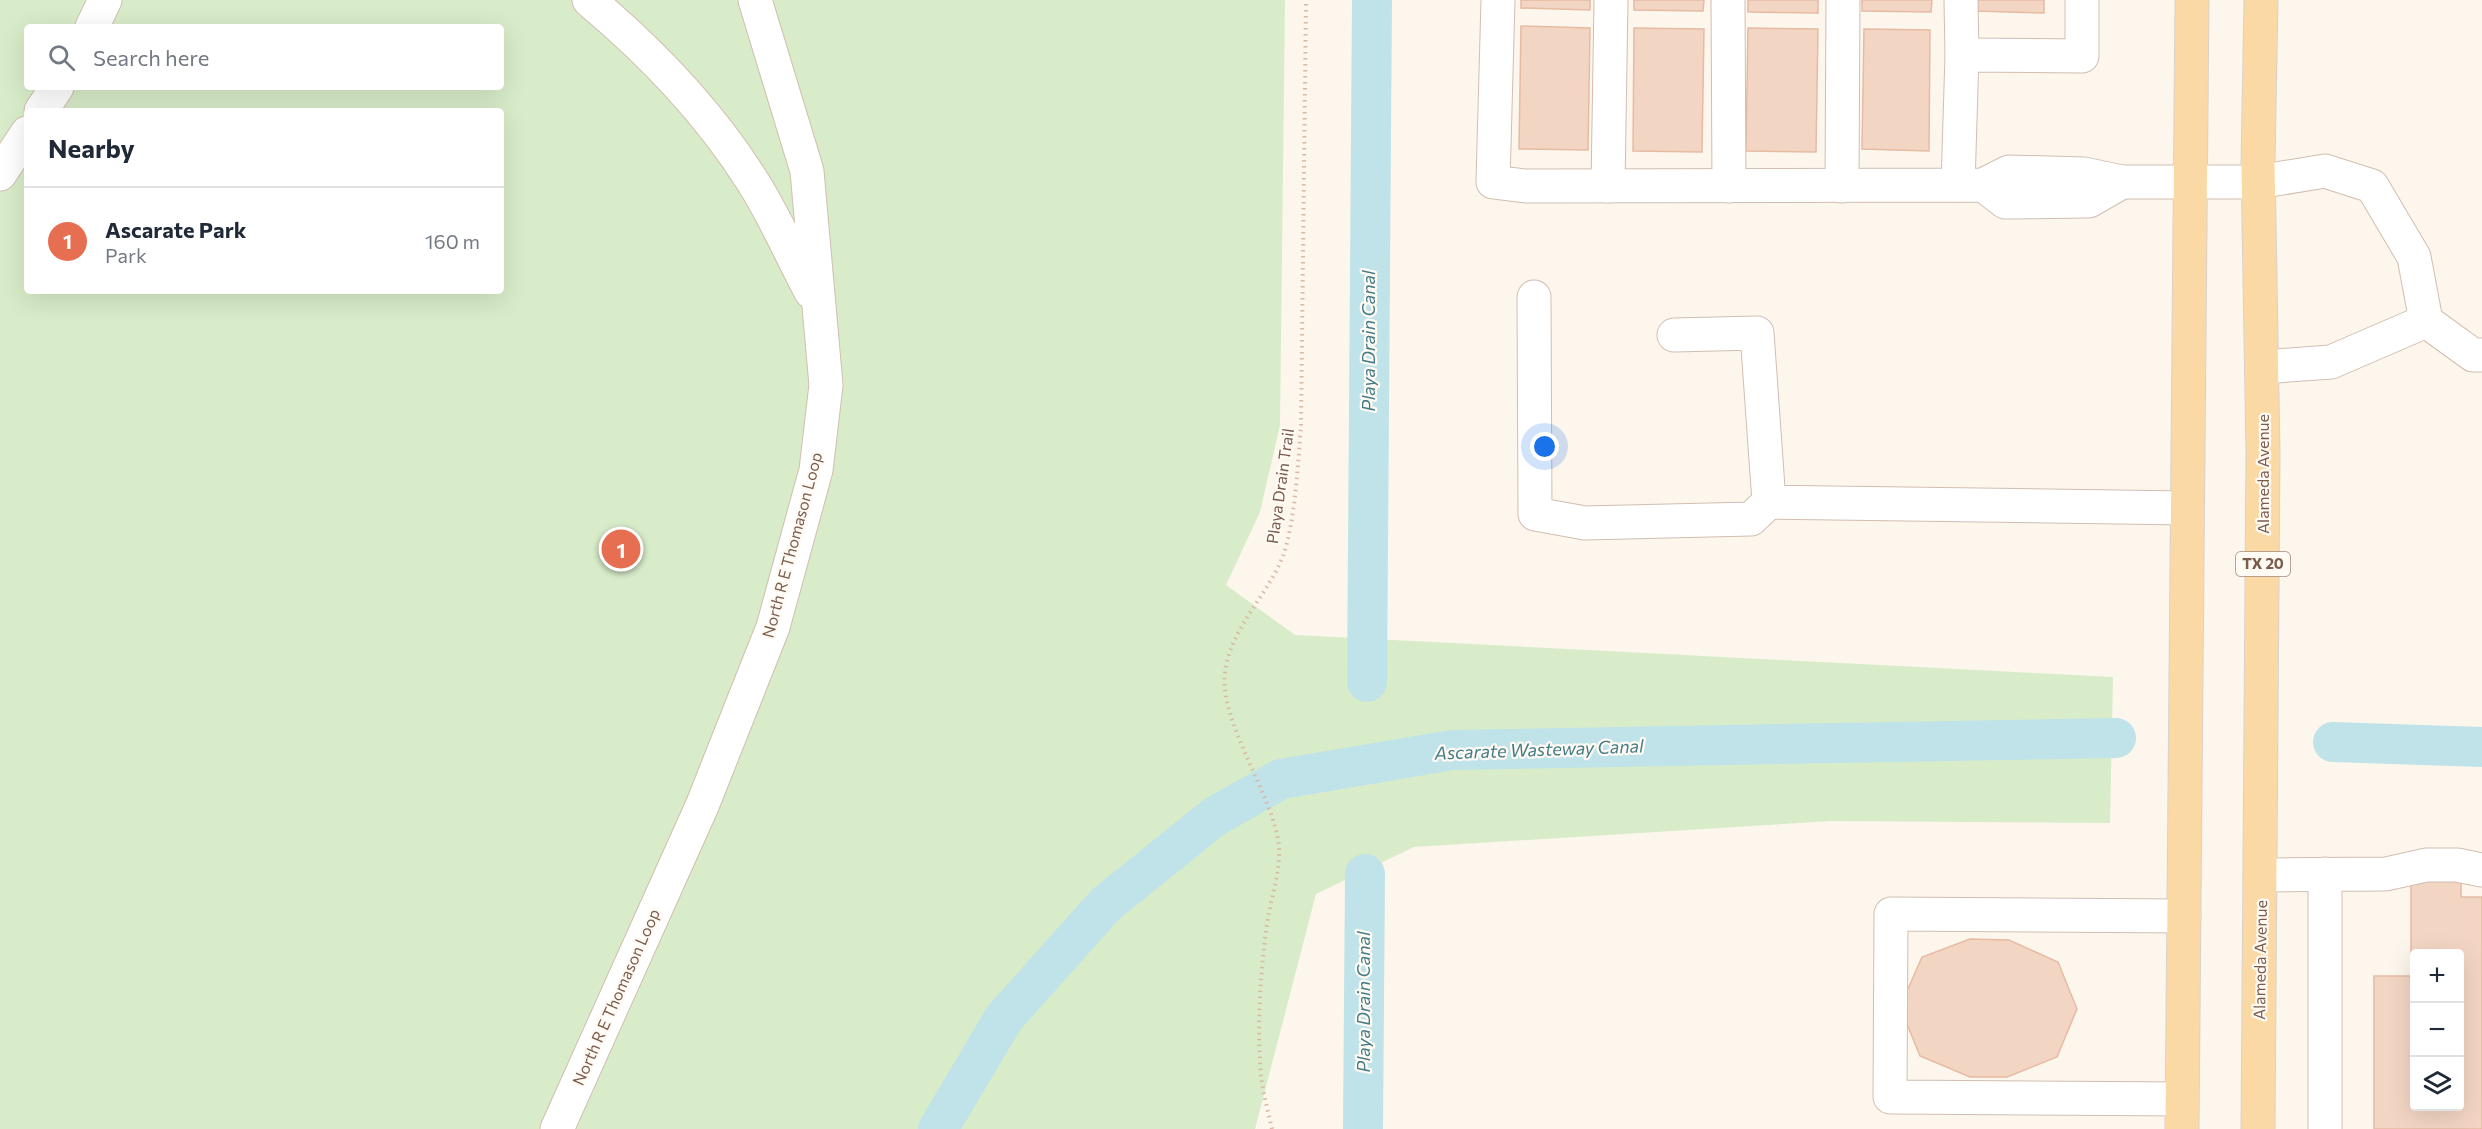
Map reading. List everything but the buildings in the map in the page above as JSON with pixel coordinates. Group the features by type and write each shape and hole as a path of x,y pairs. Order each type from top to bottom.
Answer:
{"main road":[{"path":"2182,1114 2192,0"},
{"name":"Alameda Avenue","path":"2258,1129 2262,367 2258,182 2261,0"}],"street":[{"path":"93,24 105,0"},
{"path":"589,0 617,23 703,111 752,180 818,307"},
{"name":"North R E Thomason Loop","path":"557,1129 702,806 773,627 816,470 826,385 807,171 755,0"},
{"path":"1498,0 1493,182 1525,186 1971,185 2005,202 2089,201 2122,182 2258,182 2325,171 2372,186 2414,257 2426,321 2473,355 2482,355"},
{"path":"1608,186 1611,0"},
{"path":"1728,0 1729,186"},
{"path":"1842,186 1843,0"},
{"path":"1961,0 1962,55 1971,185"},
{"path":"1962,55 2082,56 2082,0"},
{"path":"43,108 55,90"},
{"path":"0,174 24,138"},
{"path":"1534,297 1535,514 1585,523 1751,519 1769,502 2186,508"},
{"path":"2262,367 2331,362 2426,321"},
{"path":"1674,335 1757,333 1769,502"},
{"path":"2261,875 2386,874 2426,865 2457,865 2482,870"},
{"path":"2325,874 2325,1129"},
{"path":"2182,1114 1890,1097 1891,914 2184,916"}],"path":[{"name":"Playa Drain Trail","path":"1272,1129 1261,1078 1258,1004 1268,913 1276,877 1279,846 1272,820 1230,710 1224,676 1230,646 1283,556 1292,508 1299,448 1306,0"}],"green space":[{"path":"0,0 1285,0 1280,425 1260,512 1226,585 1295,635 2113,677 2110,823 1831,821 1414,847 1316,894 1255,1129 0,1129"}],"waterway":[{"name":"Playa Drain Canal","path":"1367,682 1372,0"},
{"name":"Ascarate Wasteway Canal","path":"938,1129 1004,1018 1106,904 1214,817 1281,779 1452,750 2116,738"},
{"name":"Ascarate Wasteway Canal","path":"2333,742 2482,747"},
{"name":"Playa Drain Canal","path":"1363,1129 1365,874"}],"place":[{"name":"Ascarate Park","path":"621,549"}]}
